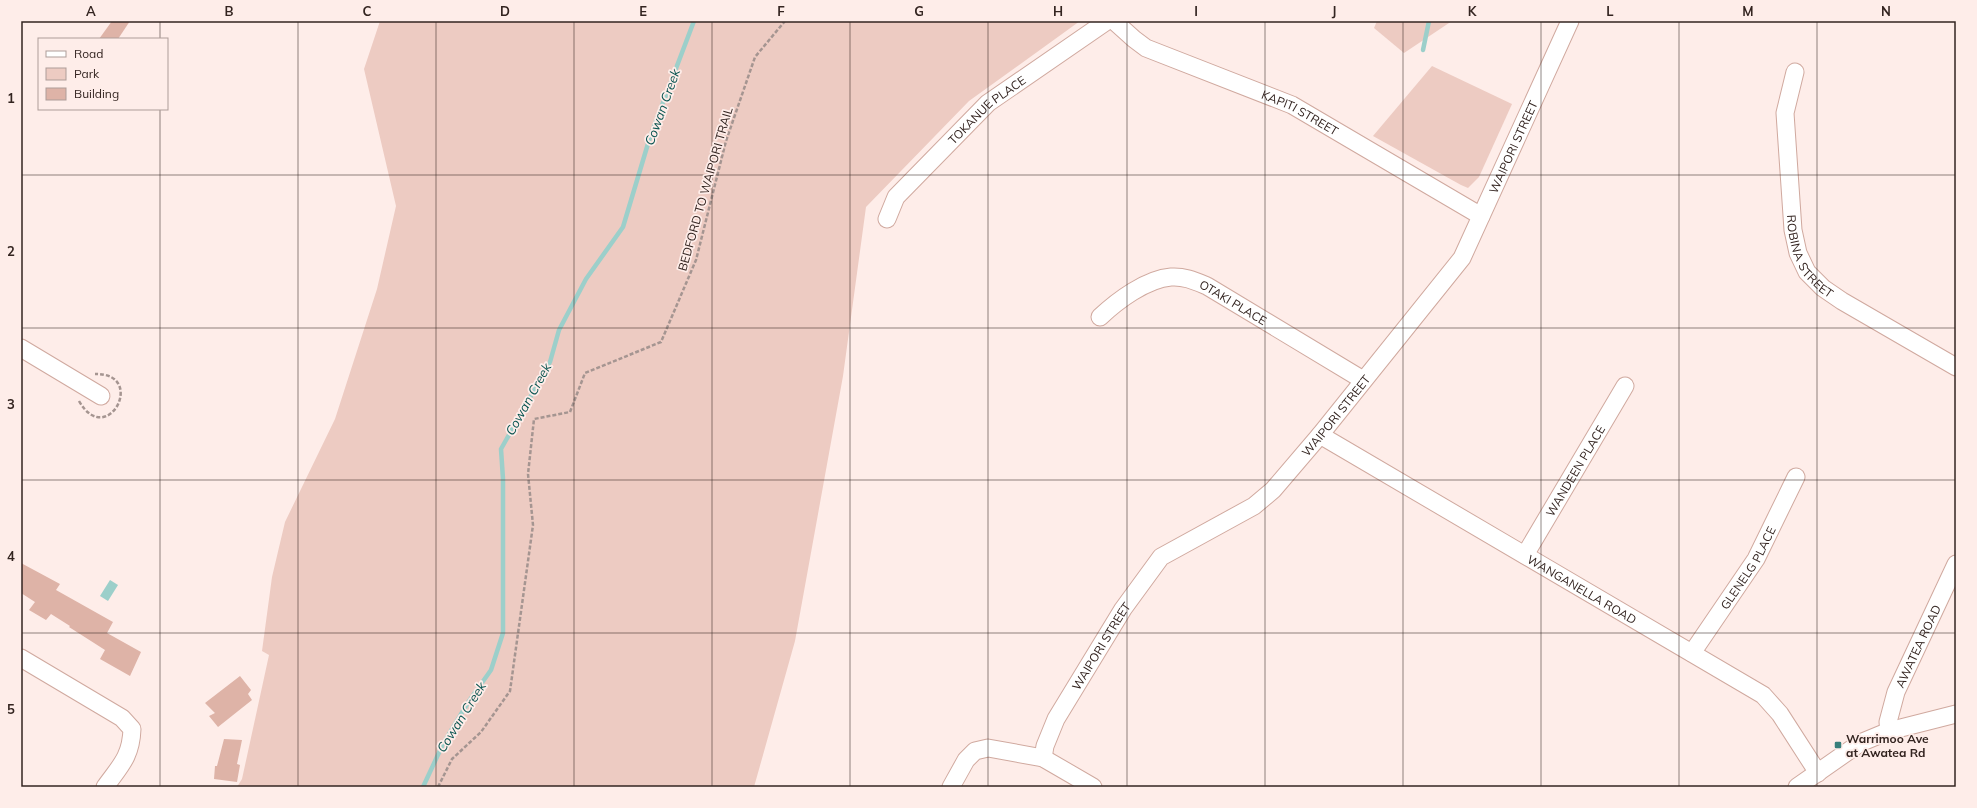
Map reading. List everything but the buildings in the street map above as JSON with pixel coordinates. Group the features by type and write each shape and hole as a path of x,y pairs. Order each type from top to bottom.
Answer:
{"street":[{"name":"TOKANUE PLACE","path":"887,219 896,197 988,103 1107,21"},
{"name":"KAPITI STREET","path":"1114,21 1146,48 1292,105 1481,216"},
{"name":"WAIPORI STREET","path":"1043,758 1045,746 1056,719 1123,609 1161,557 1254,506 1273,490 1320,435 1462,258 1570,21"},
{"name":"ROBINA STREET","path":"1795,72 1786,113 1792,215 1793,230 1798,253 1807,272 1823,288 1842,301 1956,367"},
{"name":"OTAKI PLACE","path":"1100,317 1116,301 1157,280 1172,277 1189,279 1207,286 1363,380"},
{"path":"21,348 101,396"},
{"name":"WANDEEN PLACE","path":"1525,555 1626,386"},
{"name":"WANGANELLA ROAD","path":"1320,435 1763,695 1780,714 1818,772"},
{"name":"GLENELG PLACE","path":"1692,653 1756,559 1796,477"},
{"name":"AWATEA ROAD","path":"1889,731 1888,722 1896,692 1956,564"},
{"path":"21,658 122,718 132,729 132,744 126,758 105,787"},
{"path":"1797,787 1860,743 1889,731 1956,714"},
{"path":"951,787 966,760 975,751 988,748 1043,758 1093,787"}],"path":[{"name":"BEDFORD TO WAIPORI TRAIL","path":"438,787 452,759 481,732 510,691 533,525 528,474 534,420 570,412 585,373 661,342 696,260 726,141 755,57 784,21"}],"green space":[{"path":"380,21 1080,21 969,101 866,207 843,376 795,641 754,787 237,787 242,779 269,655 262,651 272,577 285,522 335,419 377,289 396,206 364,69"},
{"path":"1377,21 1452,21 1404,53 1374,28"},
{"path":"1432,66 1512,104 1479,177 1468,188 1373,136"}],"water":[{"path":"110,580 118,585 108,601 100,596"}],"waterway":[{"name":"Cowan Creek","path":"423,787 443,744 469,701 491,670 503,633 503,479 501,449 550,362 559,330 586,279 623,227 650,137 694,21"},
{"path":"1423,50 1429,21"}],"place":[{"name":"Warrimoo Ave at Awatea Rd","path":"1838,745"}]}
